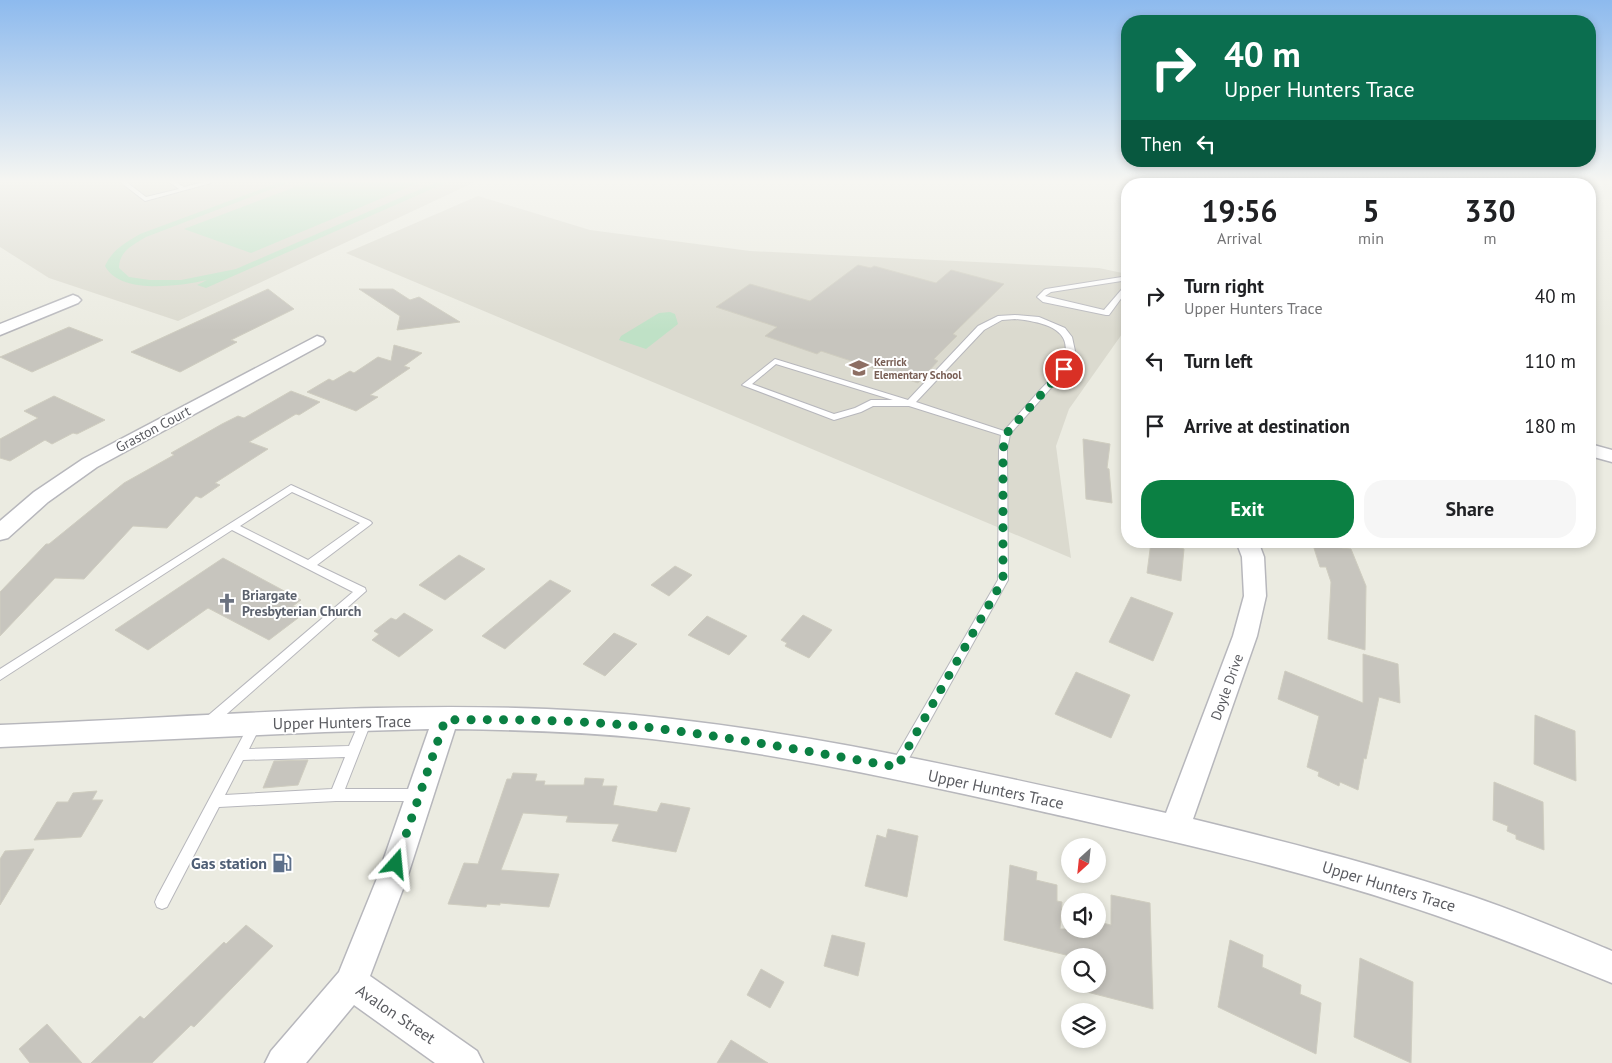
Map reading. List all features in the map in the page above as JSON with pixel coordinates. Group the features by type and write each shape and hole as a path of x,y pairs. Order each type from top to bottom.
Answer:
{"street":[{"path":"0,330 73,300"},
{"name":"Graston Court","path":"0,533 41,497 90,463 317,341"},
{"path":"1596,452 1612,456"},
{"name":"Doyle Drive","path":"1175,828 1246,636 1255,596 1253,557 1250,548"},
{"name":"Upper Hunters Trace","path":"0,736 366,720 519,719 646,728 771,745 897,767 1175,828 1338,870 1433,898 1528,931 1612,967"},
{"path":"283,1063 351,984 391,881 445,720"},
{"name":"Avalon Street","path":"351,984 465,1063"}],"lane":[{"path":"1121,279 1046,291 1041,297 1046,300 1106,314 1121,294"},
{"path":"897,767 1003,580 1003,450 1006,434 1064,369 1071,351 1068,337 1062,330 1036,320 1015,317 1001,318 981,328 910,403 871,403 858,410 834,417 746,385 775,361 910,403 1006,434"},
{"path":"0,675 291,488 367,523 309,565"},
{"path":"205,726 361,591 232,526"},
{"path":"336,795 366,720"},
{"path":"162,902 255,724"},
{"path":"238,756 354,751"},
{"path":"215,801 336,795 419,795"}],"shaded area":[{"path":"0,231 371,231 178,321 49,278 0,247"},
{"name":"Kerrick Elementary School","path":"398,231 595,231 750,251 1099,268 1121,273 1121,335 1069,409 1056,446 1071,558 346,253"}],"green space":[{"path":"149,231 163,231 146,237 132,246 121,257 119,268 129,277 150,280 181,280 236,269 325,231 337,231 206,288 197,285 207,280 167,286 152,286 137,285 123,281 113,275 105,266 108,260 115,251 140,234"},
{"path":"188,231 304,231 251,253"},
{"path":"670,312 675,314 678,324 646,349 619,340 621,336 659,313"}],"building":[{"name":"Kerrick Elementary School","path":"858,265 871,268 874,266 936,283 951,270 1004,284 953,334 957,336 934,359 938,361 918,383 821,351 817,354 765,336 777,327 716,307 750,284 810,301"},
{"path":"268,289 294,309 231,340 237,342 180,372 131,352"},
{"path":"359,289 393,289 410,300 419,297 460,322 397,330 400,316"},
{"path":"69,327 103,340 32,372 0,357"},
{"path":"394,345 422,353 404,366 410,368 370,395 378,397 356,411 307,392 329,379 333,381 350,371 354,373 378,357 391,361"},
{"path":"291,391 320,402 249,442 268,449 215,483 220,485 201,498 196,496 167,528 133,526 84,579 55,578 0,636 0,592 46,544 49,544 124,483 174,455 171,453 238,416 244,418"},
{"path":"54,396 105,420 52,444 45,440 10,461 0,458 0,439 38,418 24,411"},
{"path":"1083,439 1110,444 1107,468 1109,469 1112,503 1086,499"},
{"path":"1150,548 1184,549 1181,581 1147,573"},
{"path":"1314,548 1351,549 1366,586 1365,650 1328,639 1331,582 1326,567 1320,567"},
{"path":"459,555 485,569 445,600 419,585"},
{"name":"Briargate Presbyterian Church","path":"223,558 301,600 293,606 306,612 269,640 208,608 148,650 115,630"},
{"path":"675,566 692,575 669,596 651,585"},
{"path":"550,580 571,591 505,649 482,636"},
{"path":"1131,597 1173,613 1153,661 1109,642"},
{"path":"404,613 433,630 399,657 372,640 379,634 374,631 391,618 396,620"},
{"path":"803,615 832,630 809,658 785,646 787,643 781,640"},
{"path":"707,616 747,636 729,655 688,635"},
{"path":"614,633 637,644 605,676 583,664"},
{"path":"1363,654 1398,664 1400,703 1379,697 1358,790 1340,782 1339,786 1318,776 1319,772 1307,767 1319,716 1278,699 1285,671 1363,703"},
{"path":"1076,672 1130,695 1111,738 1055,714"},
{"path":"1535,715 1575,731 1576,781 1534,764"},
{"path":"308,760 298,785 263,788 274,761"},
{"path":"513,773 537,774 535,781 545,781 544,785 584,785 585,778 604,779 602,786 617,786 613,805 657,812 661,803 690,808 676,852 612,841 619,824 566,822 568,816 523,813 501,870 559,874 549,907 500,903 500,905 487,904 486,907 448,904 464,863 478,864 507,779 511,779"},
{"path":"1494,782 1543,802 1544,850 1516,839 1516,835 1507,831 1508,826 1493,820"},
{"path":"97,791 92,800 103,800 81,837 34,840 57,802 68,802 73,793"},
{"path":"888,829 918,836 907,897 865,886 877,835 886,838"},
{"path":"34,849 0,905 0,859 5,851"},
{"path":"1010,865 1037,872 1036,880 1057,885 1057,901 1061,902 1061,938 1106,938 1106,924 1111,925 1111,895 1150,903 1153,1009 1091,993 1106,993 1106,948 1061,948 1061,954 1004,940"},
{"path":"246,925 273,946 194,1027 191,1025 152,1063 91,1063 140,1016 144,1019 224,942 226,944"},
{"path":"832,935 865,943 858,976 824,966"},
{"path":"1230,940 1263,955 1262,967 1301,985 1300,994 1321,1003 1316,1054 1218,1007"},
{"path":"1360,958 1413,982 1411,1063 1354,1037"},
{"path":"761,969 784,982 770,1008 747,995"},
{"path":"47,1024 82,1063 30,1063 19,1049"},
{"path":"731,1040 768,1063 717,1063"}],"place":[{"name":"Kerrick Elementary School","path":"859,368"},
{"name":"Briargate Presbyterian Church","path":"227,603"},
{"name":"Gas station","path":"282,863"}],"route":[{"path":"396,864 445,720 519,719 646,728 771,745 897,767 1003,580 1003,450 1006,434 1064,369"}]}
